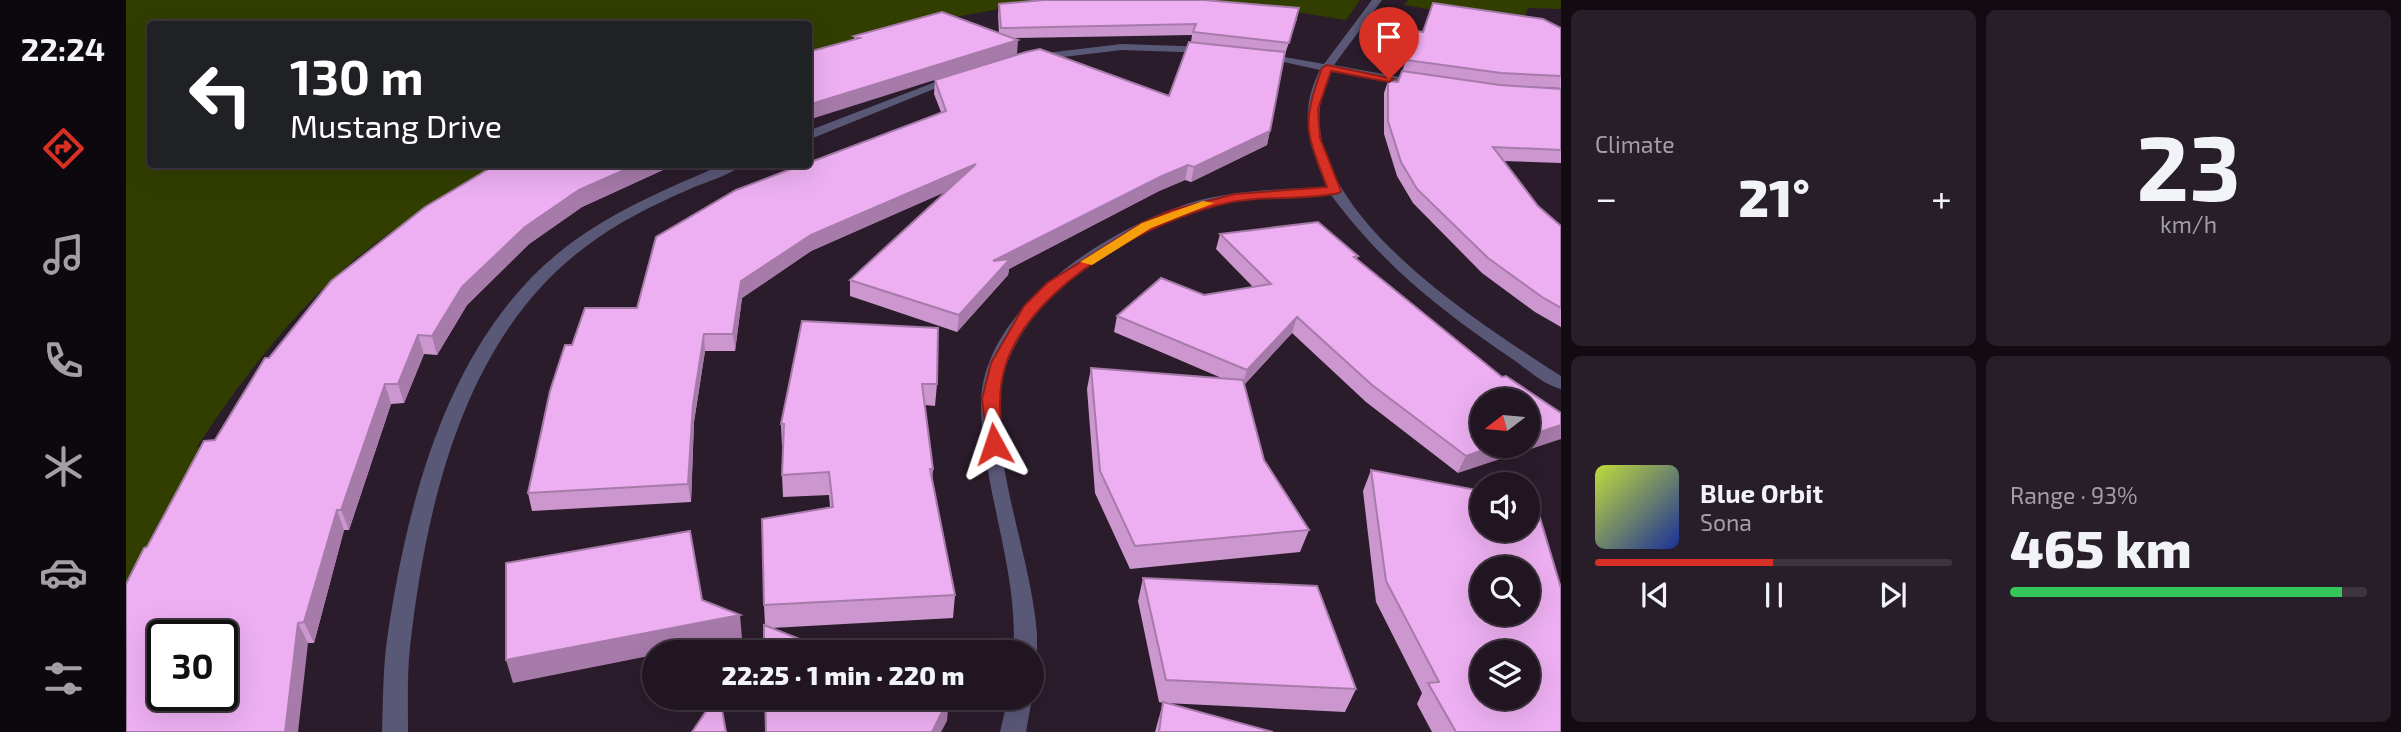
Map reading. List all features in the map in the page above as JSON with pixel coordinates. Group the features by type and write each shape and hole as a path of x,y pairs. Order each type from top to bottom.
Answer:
{"street":[{"path":"1377,0 1327,68 1313,109 1314,138 1335,191 1363,228 1423,286 1561,384"},
{"path":"1017,60 1122,47 1222,51"},
{"path":"1246,54 1430,86"},
{"path":"812,134 966,74"},
{"path":"395,732 398,649 432,478 478,366 503,321 559,260 595,233 658,197 727,168"},
{"path":"1024,640 1021,599 994,444 990,399 999,363 1030,310 1052,286 1079,266 1146,226 1177,212 1235,198 1335,191"},
{"path":"1013,732 1018,710"}],"green space":[{"path":"126,0 1360,0 1346,20 1271,8 1015,6 906,26 812,56 812,21 147,21 147,168 502,168 429,208 372,246 332,279 269,348 197,447 209,447 126,626"},
{"path":"1408,0 1561,0 1561,9 1528,8 1522,25 1404,5"}],"building":[{"path":"1044,0 1204,0 1299,8 1289,43 1193,32 1196,24 1001,28 999,4"},
{"path":"1433,3 1543,19 1561,28 1561,76 1501,73 1406,60 1417,31 1423,32"},
{"path":"942,12 1018,40 812,104 812,51 860,38 854,36"},
{"path":"1189,42 1285,52 1270,131 1194,167 1188,165 1162,176 993,261 1010,259 959,315 850,280 976,164 811,235 741,281 733,334 704,334 693,404 688,484 528,493 550,391 565,345 572,345 585,308 637,308 656,237 736,190 794,168 812,168 812,161 946,111 935,80 1026,52 1040,49 1169,96"},
{"path":"1402,71 1500,85 1561,89 1561,150 1493,147 1538,206 1561,226 1561,308 1488,258 1417,189 1401,162 1388,121 1388,81 1398,82"},
{"path":"490,168 629,168 579,190 525,227 462,287 432,336 418,335 398,384 385,384 341,510 337,510 304,622 298,623 285,732 126,732 126,584 204,441 215,440 265,358 269,358 331,281 425,207"},
{"path":"1318,222 1358,256 1354,257 1502,377 1506,376 1524,388 1470,388 1470,455 1466,456 1372,385 1297,317 1247,370 1117,316 1161,278 1204,295 1271,284 1220,234"},
{"path":"802,321 938,328 937,384 922,384 933,469 930,469 955,595 764,605 762,519 833,507 829,472 782,475 784,424 781,424"},
{"path":"1091,368 1243,380 1264,460 1309,530 1135,546 1100,471"},
{"path":"1540,399 1561,413 1561,425 1540,432"},
{"path":"1371,470 1470,489 1470,542 1540,542 1540,518 1561,588 1561,732 1456,732 1428,683 1439,682 1386,581"},
{"path":"690,531 702,600 740,615 506,660 506,563"},
{"path":"1143,578 1317,586 1356,689 1166,680"},
{"path":"764,625 802,640 764,640"},
{"path":"1163,702 1273,732 1159,732"},
{"path":"707,710 722,710 726,732 692,732"},
{"path":"765,710 943,710 932,732 766,732"}],"slow traffic":[{"path":"1087,262 1146,226 1177,212 1208,203"}],"route":[{"path":"994,444 990,399 999,363 1030,310 1052,286 1079,266 1146,226 1177,212 1235,198 1335,191 1321,162 1314,138 1313,109 1317,89 1327,68 1389,79"}]}
